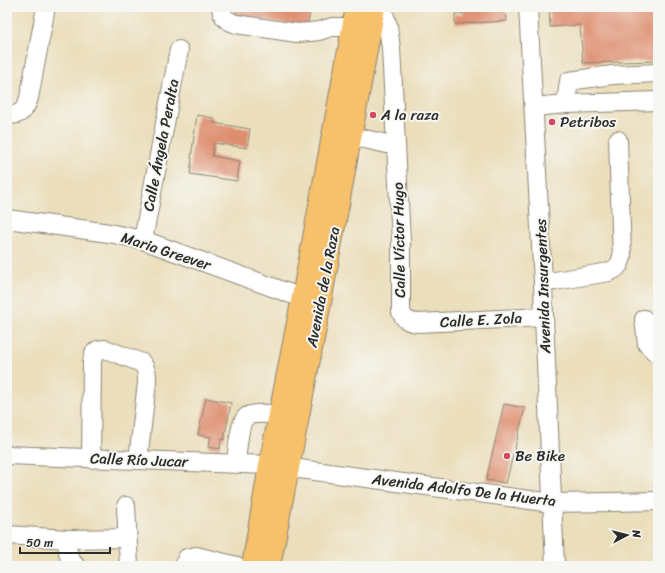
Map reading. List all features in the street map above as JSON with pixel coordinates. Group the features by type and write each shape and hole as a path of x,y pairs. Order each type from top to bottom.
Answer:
{"main road":[{"name":"Avenida de la Raza","path":"253,566 280,466 312,299 360,21 374,7"},
{"name":"Avenida de la Raza","path":"269,566 280,466 280,415 312,299 351,136 360,21"}],"street":[{"path":"7,115 18,114 24,111 26,107 46,7"},
{"path":"221,7 223,17 236,24 297,32 319,31 360,21"},
{"name":"Calle Víctor Hugo","path":"382,7 388,26 391,48 401,241 401,312 407,321 411,323 418,323"},
{"name":"Avenida Insurgentes","path":"528,7 543,282 555,566"},
{"name":"Calle Ángela Peralta","path":"143,240 179,50"},
{"path":"566,104 568,81 612,75 658,73"},
{"path":"534,107 566,104 658,101"},
{"path":"351,136 396,146"},
{"path":"543,282 609,272 618,266 622,257 618,140"},
{"name":"Maria Greever","path":"7,219 88,230 143,240 312,299"},
{"name":"Calle E. Zola","path":"418,323 544,317"},
{"path":"644,319 647,344 656,353 658,353"},
{"path":"91,459 92,362 94,353 98,350 105,349 142,363 147,374 138,460"},
{"path":"236,463 242,423 246,417 250,415 280,415"},
{"name":"Calle Río Jucar","path":"7,456 236,463 280,466"},
{"name":"Avenida Adolfo De la Huerta","path":"280,466 552,502 658,501"},
{"path":"126,506 129,566"},
{"path":"7,535 68,539 127,538"},
{"path":"68,539 67,550 70,559 76,566"},
{"path":"184,566 187,558 196,556 237,566"}],"building":[{"path":"237,7 311,7 307,28 236,14"},
{"path":"463,7 506,7 507,21 455,24 455,14 463,14"},
{"path":"549,7 658,7 658,61 583,63 580,25 550,27"},
{"path":"197,115 214,118 214,123 250,129 247,148 214,143 212,156 240,161 237,181 190,174"},
{"path":"206,398 231,403 224,440 221,439 220,449 208,447 211,437 198,435"},
{"path":"504,404 525,408 506,483 486,480"}],"place":[{"name":"A la raza","path":"373,115"},
{"name":"Petribos","path":"552,122"},
{"name":"Be Bike","path":"507,456"}]}
